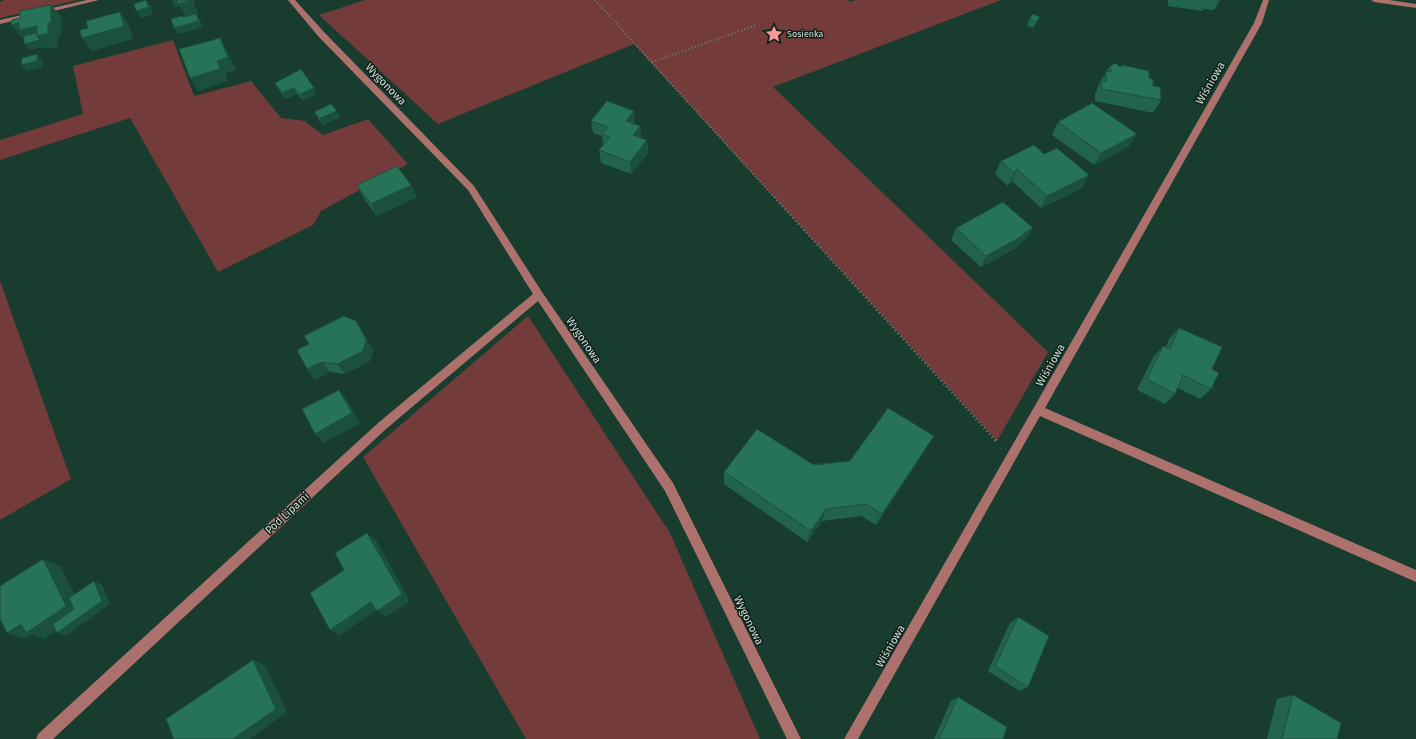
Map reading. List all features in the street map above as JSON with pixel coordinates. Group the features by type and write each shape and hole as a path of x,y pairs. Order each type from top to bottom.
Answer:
{"street":[{"path":"0,22 96,0"},
{"name":"Wygonowa","path":"291,0 320,34 471,188 539,295 669,487 794,739"},
{"name":"Wiśniowa","path":"851,739 1258,24 1266,0"},
{"path":"1374,0 1416,6"},
{"name":"Pod Lipami","path":"43,739 382,426 539,295"},
{"path":"1038,410 1416,576"}],"path":[{"path":"595,0 1012,457"},
{"path":"652,62 757,25"}],"shaded area":[{"path":"4,0 78,0 0,18 0,2"},
{"path":"365,0 848,0 850,2 856,0 1001,0 773,87 1048,352 997,441 634,44 438,124 319,15"},
{"path":"173,40 194,96 251,81 281,118 305,121 323,135 368,119 408,164 321,211 313,225 218,272 130,118 0,160 0,140 83,114 73,66"},
{"path":"0,281 71,479 0,520"},
{"path":"528,316 670,533 760,739 526,739 363,457"}],"building":[{"path":"146,0 149,7 136,11 134,4"},
{"path":"176,0 191,0 178,4"},
{"path":"51,5 51,23 48,23 48,34 37,36 37,26 19,30 19,23 11,25 12,20 20,18 20,11"},
{"path":"120,12 124,26 82,38 80,30 88,28 86,21"},
{"path":"196,14 199,21 174,28 171,19"},
{"path":"1033,14 1040,17 1036,22 1029,19"},
{"path":"37,33 40,40 24,44 24,36"},
{"path":"220,38 228,57 217,61 220,69 190,78 179,49"},
{"path":"37,54 37,61 21,65 22,58"},
{"path":"1115,63 1122,67 1122,65 1149,71 1149,78 1153,79 1153,86 1160,87 1161,100 1102,89 1101,81 1106,82 1106,71 1111,72 1109,67"},
{"path":"301,69 314,88 300,94 294,88 282,93 275,83"},
{"path":"607,101 634,111 626,121 640,126 633,135 647,140 630,162 599,150 610,137 602,134 608,127 591,121"},
{"path":"1092,103 1137,134 1101,153 1058,122"},
{"path":"331,104 337,111 320,118 314,112"},
{"path":"1034,145 1044,154 1057,148 1089,175 1047,196 1017,169 1014,173 1001,161"},
{"path":"397,166 411,185 371,204 357,185"},
{"path":"1003,202 1033,228 1023,234 1024,235 986,256 956,228"},
{"path":"344,316 356,321 366,339 363,351 337,364 322,362 307,369 297,350 309,344 304,336"},
{"path":"1179,328 1222,347 1212,369 1219,373 1211,389 1183,375 1175,394 1147,379 1163,346 1170,349"},
{"path":"339,390 352,413 315,434 302,409"},
{"path":"888,408 934,436 882,514 866,504 826,509 811,531 724,472 757,429 814,465 850,461"},
{"path":"367,533 402,594 377,611 371,602 330,630 310,593 344,570 335,553"},
{"path":"43,559 66,606 26,633 21,624 7,633 0,619 0,586"},
{"path":"94,581 102,601 57,633 53,624 74,609 69,598"},
{"path":"1018,617 1049,636 1028,687 995,666"},
{"path":"253,660 276,709 233,739 174,739 166,719"},
{"path":"1293,695 1341,723 1337,739 1282,739"},
{"path":"958,697 1007,727 1003,739 939,739"}],"place":[{"name":"Sosienka","path":"774,34"}]}
